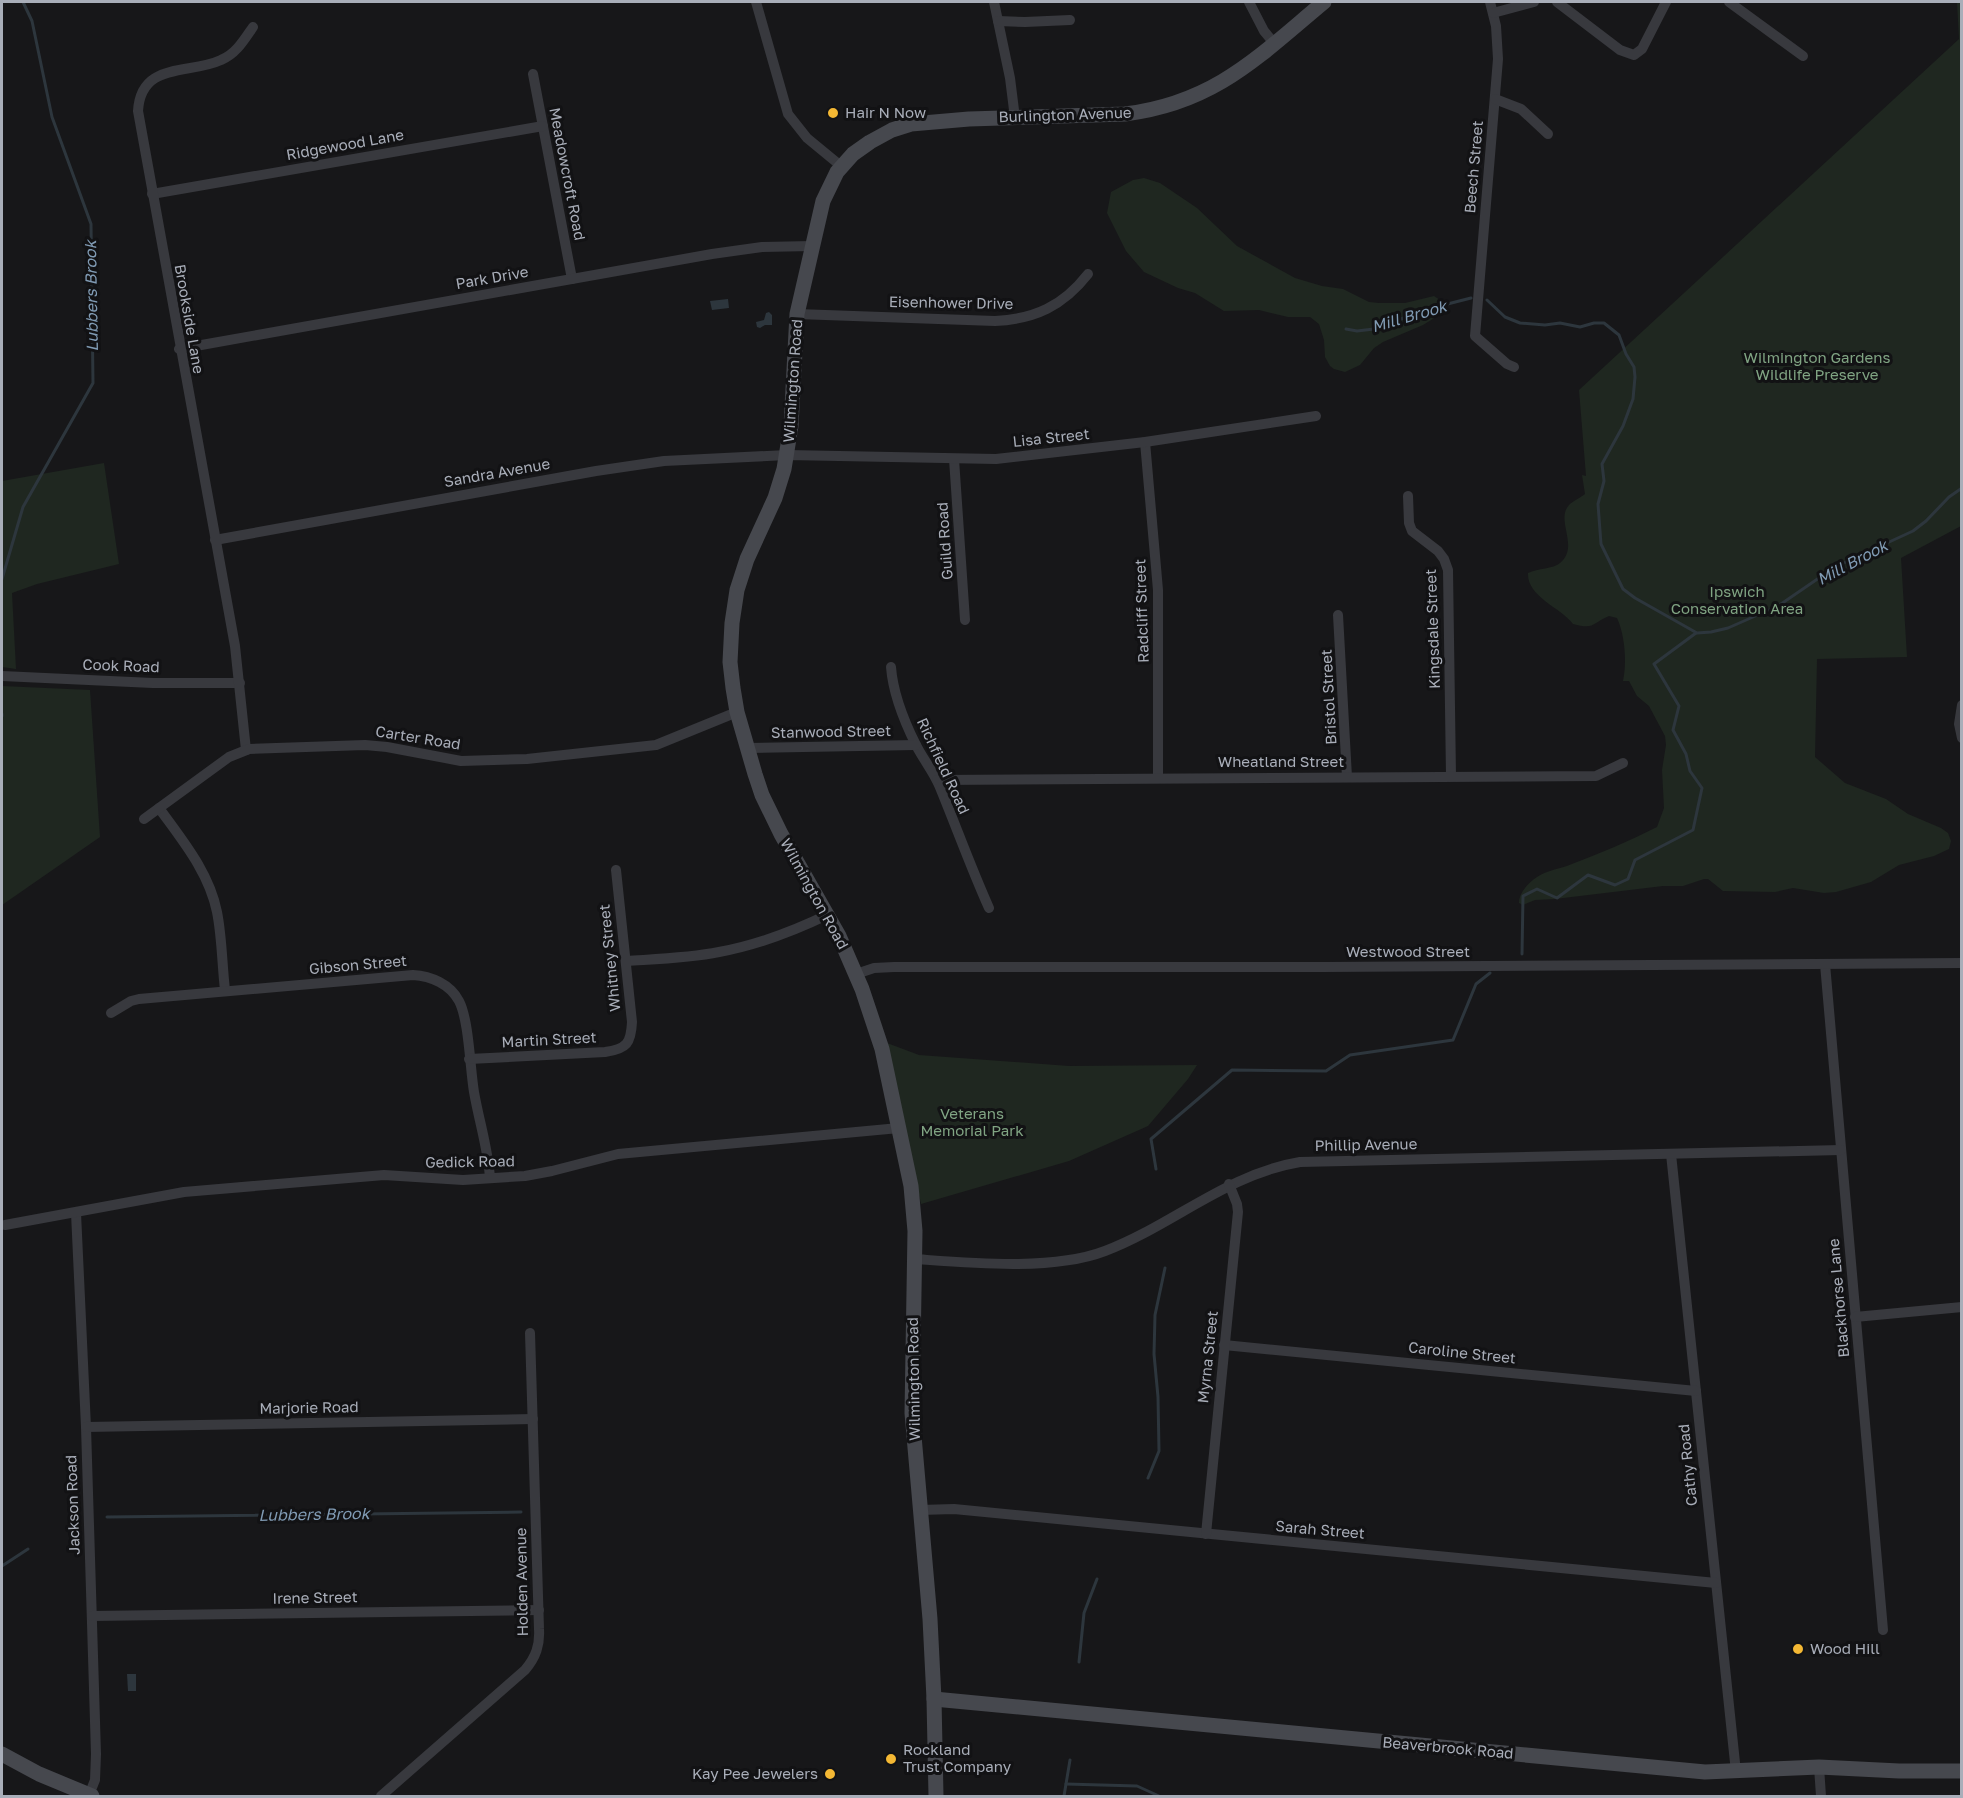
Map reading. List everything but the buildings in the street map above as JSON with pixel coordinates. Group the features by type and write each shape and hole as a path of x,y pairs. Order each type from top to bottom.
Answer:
{"main road":[{"name":"Burlington Avenue","path":"830,183 841,166 853,154 870,142 903,126 936,121 1117,114 1163,107 1216,86 1259,57 1324,2"},
{"name":"Wilmington Road","path":"830,183 823,201 797,314 791,426 787,455 779,489 749,553 735,600 730,662 737,712 762,795 829,914 856,974 880,1042 913,1198 915,1259 912,1395 928,1593 934,1699 936,1797"},
{"name":"Beaverbrook Road","path":"934,1699 1697,1772 1819,1767 1962,1771"},
{"path":"5,1756 39,1774 90,1796"}],"street":[{"path":"756,2 788,114 803,135 841,166"},
{"path":"994,2 1012,88 1015,118"},
{"path":"1249,2 1264,31 1274,43"},
{"name":"Beech Street","path":"1490,2 1498,52 1475,336 1506,363 1514,367"},
{"path":"1493,14 1534,2"},
{"path":"1557,2 1620,50 1634,56 1642,50 1666,2"},
{"path":"1728,2 1803,56"},
{"path":"998,21 1070,20"},
{"name":"Brookside Lane","path":"246,750 240,683 138,111 140,99 146,87 155,78 166,72 223,60 236,51 253,27"},
{"name":"Meadowcroft Road","path":"533,74 572,279"},
{"path":"1495,99 1521,109 1548,134"},
{"name":"Ridgewood Lane","path":"152,194 543,126"},
{"name":"Park Drive","path":"179,349 745,249 788,245 812,246"},
{"name":"Eisenhower Drive","path":"797,314 995,321 1020,319 1050,307 1077,287 1088,274"},
{"name":"Lisa Street","path":"787,455 1010,458 1145,442 1316,416"},
{"name":"Radcliff Street","path":"1145,442 1158,600 1158,778"},
{"name":"Sandra Avenue","path":"215,540 630,465 690,459 787,455"},
{"name":"Guild Road","path":"954,459 965,620"},
{"name":"Kingsdale Street","path":"1408,496 1409,523 1412,531 1438,551 1446,562 1448,570 1451,776"},
{"name":"Bristol Street","path":"1338,615 1347,777"},
{"name":"Richfield Road","path":"891,667 894,687 916,745 936,780 989,908"},
{"name":"Cook Road","path":"2,676 153,683 240,683"},
{"path":"1962,705 1959,718 1962,738"},
{"name":"Carter Road","path":"144,819 229,757 246,750 365,745 461,761 527,759 656,745 737,712"},
{"name":"Stanwood Street","path":"747,748 916,745"},
{"name":"Wheatland Street","path":"936,780 1596,776 1623,763"},
{"path":"159,808 199,865 212,893 218,920 225,990"},
{"name":"Whitney Street","path":"616,870 632,1022 631,1037 628,1043"},
{"path":"627,961 695,956 736,949 797,928 829,914"},
{"name":"Westwood Street","path":"856,974 874,968 894,967 1292,968 1962,963"},
{"name":"Blackhorse Lane","path":"1825,964 1882,1630"},
{"name":"Gibson Street","path":"111,1013 137,999 225,990 422,975 441,983 458,999 466,1022 476,1105 487,1149 490,1178"},
{"name":"Martin Street","path":"469,1059 605,1052 616,1050 628,1043"},
{"name":"Gedick Road","path":"5,1225 184,1192 384,1175 441,1180 537,1174 618,1154 899,1128"},
{"name":"Phillip Avenue","path":"915,1259 1009,1263 1058,1262 1085,1258 1131,1240 1229,1184 1259,1172 1300,1162 1841,1150"},
{"name":"Cathy Road","path":"1671,1154 1736,1772"},
{"name":"Myrna Street","path":"1206,1534 1238,1212 1237,1203 1229,1184"},
{"name":"Jackson Road","path":"76,1213 86,1427 96,1754 95,1780 90,1796"},
{"path":"1856,1317 1962,1307"},
{"name":"Holden Avenue","path":"381,1797 528,1666 536,1654 539,1644 539,1610 530,1333"},
{"name":"Caroline Street","path":"1224,1345 1696,1391"},
{"name":"Marjorie Road","path":"86,1427 533,1419"},
{"name":"Sarah Street","path":"920,1510 954,1509 1716,1583"},
{"name":"Irene Street","path":"92,1616 539,1610"},
{"path":"1819,1767 1821,1797"}],"green space":[{"path":"1957,2 1962,2 1961,526 1901,558 1907,657 1817,659 1815,757 1845,783 1886,799 1908,814 1941,828 1948,833 1951,841 1949,849 1934,856 1899,865 1871,882 1836,892 1824,893 1793,888 1775,892 1723,891 1708,879 1704,879 1683,886 1663,886 1535,900 1523,905 1519,903 1522,892 1537,877 1657,827 1664,808 1662,770 1665,736 1649,706 1637,696 1629,681 1623,681 1624,649 1617,618 1609,616 1590,626 1573,624 1538,595 1529,581 1528,573 1557,565 1566,557 1568,542 1565,511 1569,505 1585,494 1582,475 1586,476 1579,390 1959,39"},
{"path":"1144,178 1160,183 1197,208 1237,246 1295,278 1343,289 1369,302 1405,303 1434,296 1449,309 1423,325 1383,342 1374,348 1360,365 1345,372 1334,369 1325,357 1324,340 1319,324 1310,317 1288,317 1259,310 1224,311 1195,293 1178,288 1144,272 1126,251 1107,213 1111,192 1133,180"},
{"path":"104,463 119,564 37,584 12,593 16,669 2,667 2,481"},
{"path":"2,686 90,690 100,837 2,905"},
{"name":"Veterans Memorial Park","path":"887,1043 919,1055 1069,1066 1197,1065 1148,1126 1069,1161 921,1204"}],"shaded area":[{"path":"728,299 729,308 712,310 710,301"},
{"path":"769,312 772,315 772,325 757,327 756,322 764,320 766,313"},
{"path":"127,1674 136,1674 136,1691 128,1691"}],"waterway":[{"name":"Lubbers Brook","path":"2,579 23,507 93,383 91,224 52,117 32,21 23,2"},
{"name":"Mill Brook","path":"1346,329 1357,331 1374,329 1428,309 1471,298"},
{"name":"Mill Brook","path":"1487,300 1505,317 1520,323 1545,325 1560,323 1580,327 1604,323 1619,335 1634,367 1635,377 1633,399 1623,426 1602,464 1604,481 1598,504 1601,544 1623,589 1697,633 1728,628 1778,606 1835,567 1913,531 1949,497 1962,488"},
{"path":"1522,954 1523,896 1537,889 1557,898 1588,875 1615,885 1628,879 1635,860 1693,830 1702,788 1690,771 1686,754 1673,730 1679,706 1654,664 1696,633"},
{"path":"1156,1169 1151,1139 1232,1070 1326,1071 1350,1055 1453,1040 1476,984 1490,973"},
{"path":"1148,1478 1159,1451 1154,1354 1155,1315 1165,1268"},
{"name":"Lubbers Brook","path":"107,1517 521,1512"},
{"name":"Lubbers Brook","path":"2,1566 28,1549"},
{"path":"1079,1662 1084,1613 1097,1579"},
{"path":"1064,1796 1070,1760"},
{"path":"1066,1784 1137,1786 1159,1796"}],"place":[{"name":"Hair N Now","path":"833,113"},
{"name":"Wood Hill","path":"1798,1649"},
{"name":"Rockland Trust Company","path":"891,1759"},
{"name":"Kay Pee Jewelers","path":"830,1774"}],"park label":[{"name":"Wilmington Gardens Wildlife Preserve","path":"1817,366"},
{"name":"Ipswich Conservation Area","path":"1737,600"}]}
